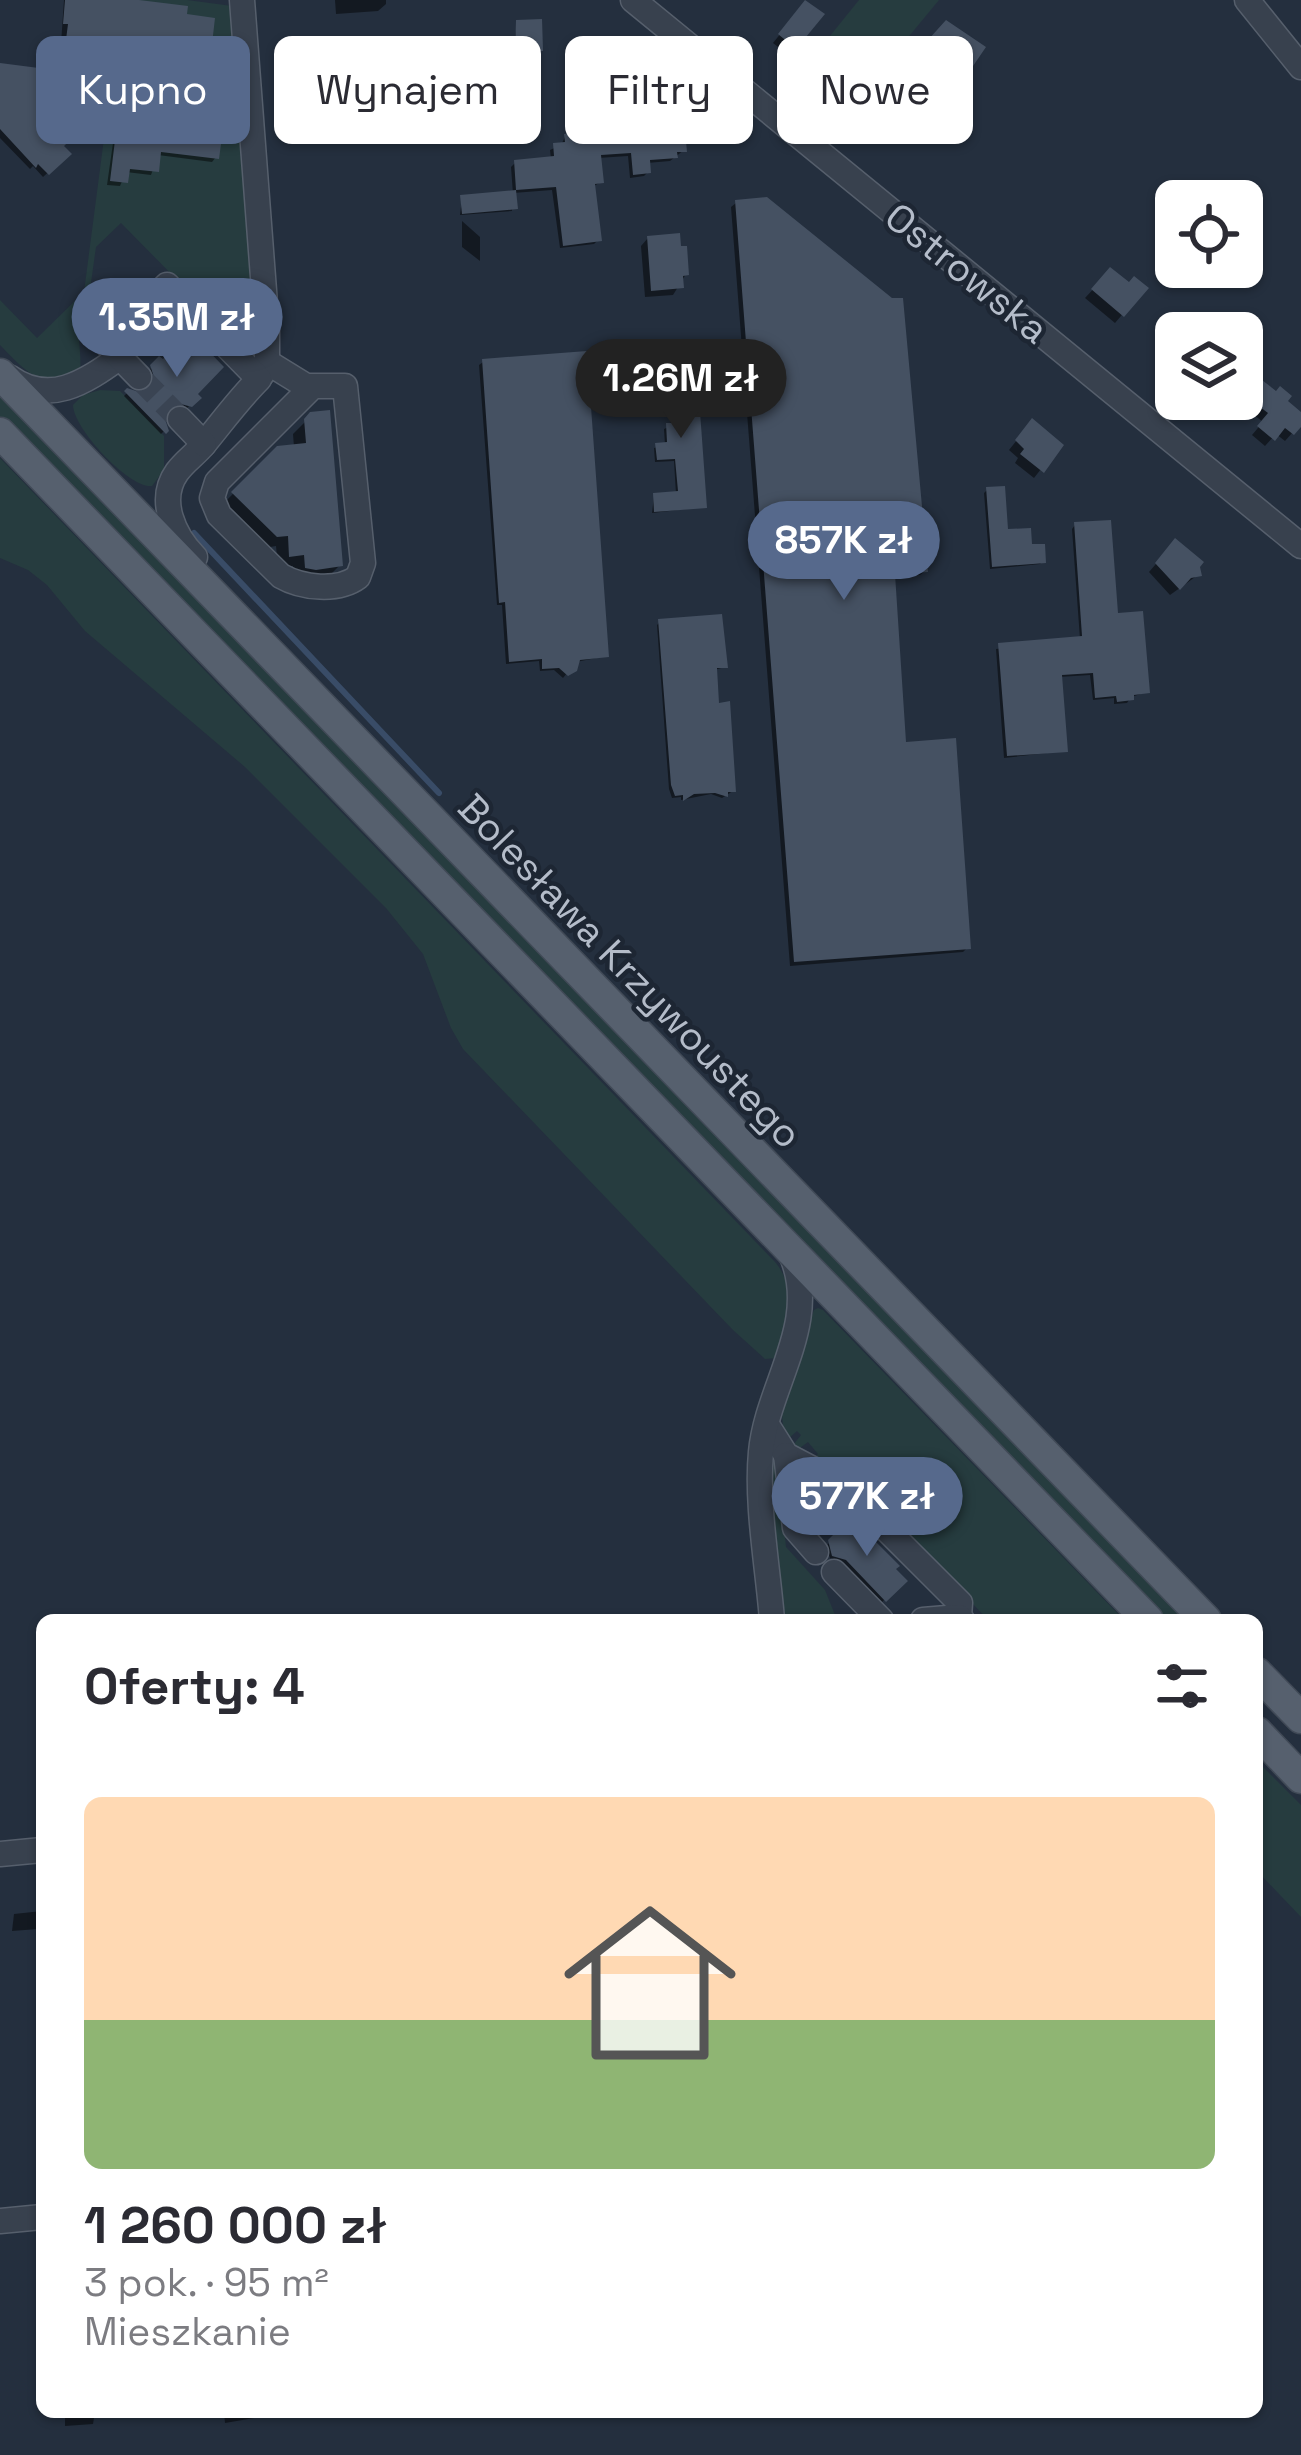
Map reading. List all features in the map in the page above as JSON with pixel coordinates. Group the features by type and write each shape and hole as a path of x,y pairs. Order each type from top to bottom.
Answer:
{"main road":[{"name":"Bolesława Krzywoustego","path":"0,372 1200,1614"},
{"name":"Bolesława Krzywoustego","path":"0,433 1142,1614"},
{"path":"1263,1678 1301,1718"},
{"path":"1263,1738 1300,1776"}],"street":[{"path":"223,605 208,570 179,540 169,496 177,472 263,370 242,0"},
{"name":"Ostrowska","path":"634,0 1301,546"},
{"path":"1247,0 1301,67"},
{"path":"139,376 106,343 167,286 263,370 312,387 345,386 363,563 358,577 339,587 292,582 281,576 219,515 212,498 217,482 312,387"},
{"path":"0,372 24,387 53,392 86,380 120,357"},
{"path":"180,419 205,444"},
{"path":"772,1614 760,1465 766,1425 800,1313 800,1278 787,1247"},
{"path":"766,1425 786,1455 795,1528 816,1552"},
{"path":"786,1455 841,1484 956,1597 962,1614"},
{"path":"834,1572 875,1614"},
{"path":"1263,1752 1300,1776"},
{"path":"0,1854 36,1851"},
{"path":"0,2221 36,2218"}],"green space":[{"path":"122,0 232,6 234,36 117,36"},
{"path":"859,0 939,0 909,36 830,36"},
{"path":"103,144 244,144 260,342 252,350 243,347 121,223 96,247 85,326 80,323 80,371 54,378 36,376 0,345 0,300 37,338 84,292"},
{"path":"0,391 1184,1614 1158,1614 0,417"},
{"path":"120,391 164,436 164,470 152,486 117,468 82,428 73,405 83,395"},
{"path":"0,458 776,1263 789,1298 777,1358 765,1359 733,1330 463,1049 423,954 386,908 245,767 85,631 47,585 0,558"},
{"path":"814,1310 823,1310 1118,1614 982,1614 830,1464 810,1462 818,1454 808,1442 797,1450 794,1444 801,1435 797,1431 788,1439 782,1410"},
{"path":"769,1460 778,1462 786,1547 825,1590 835,1614 779,1614"},
{"path":"1263,1767 1301,1805 1301,1917 1263,1877"}],"building":[{"path":"65,0 139,0 188,6 187,14 215,18 213,36 66,36 68,24 63,24"},
{"path":"805,0 825,14 807,36 778,34"},
{"path":"542,19 543,51 541,36 516,36 516,20"},
{"path":"946,20 970,36 932,36"},
{"path":"973,38 986,47 973,66"},
{"path":"0,63 36,68 36,144 66,144 72,154 49,175 38,164 36,168 0,129"},
{"path":"553,143 686,144 687,152 677,152 678,158 650,160 651,173 633,175 631,153 601,155 604,183 595,184 602,241 563,246 556,187 516,190 514,160 554,156"},
{"path":"115,144 221,144 219,159 161,152 159,172 130,169 128,183 110,181"},
{"path":"516,190 518,209 462,214 460,195"},
{"path":"767,197 892,298 903,298 928,572 895,574 906,742 956,738 971,949 794,962 735,200"},
{"path":"680,233 681,246 687,246 689,275 683,276 684,288 651,291 647,236"},
{"path":"1110,267 1129,282 1134,276 1149,288 1124,317 1091,289"},
{"path":"190,332 224,367 192,407 177,403 168,408 166,434 124,391 150,390 155,380 150,365 159,356 163,359"},
{"path":"587,351 609,657 580,660 577,671 568,676 559,668 542,669 542,659 509,662 505,602 499,603 482,359"},
{"path":"697,370 707,508 654,512 653,493 678,491 675,459 657,460 655,443 667,442 666,423 672,423 670,391 645,393 643,374"},
{"path":"1263,381 1292,396 1288,401 1301,412 1301,427 1294,435 1285,428 1275,441 1257,426 1268,413 1263,409"},
{"path":"330,410 343,566 316,570 305,568 304,555 289,557 288,536 277,537 231,492 277,446 306,443 304,419 310,412"},
{"path":"1032,418 1064,445 1044,473 1020,454 1024,449 1015,440"},
{"path":"1005,486 1008,529 1031,528 1032,544 1045,544 1046,563 992,567 986,487"},
{"path":"1111,520 1118,613 1143,611 1150,693 1117,702 1116,696 1095,698 1093,673 1062,675 1068,752 1007,756 998,643 1082,636 1074,522"},
{"path":"1175,538 1204,562 1202,576 1191,578 1180,590 1155,563"},
{"path":"722,614 728,668 717,668 719,703 730,701 736,792 728,792 728,797 694,794 683,801 671,785 658,619"},
{"path":"851,1517 900,1566 896,1569 908,1581 886,1602 846,1560 832,1556 828,1540"}],"waterway":[{"path":"194,533 439,793"}],"tunnel":[{"path":"139,377 180,419"}]}
